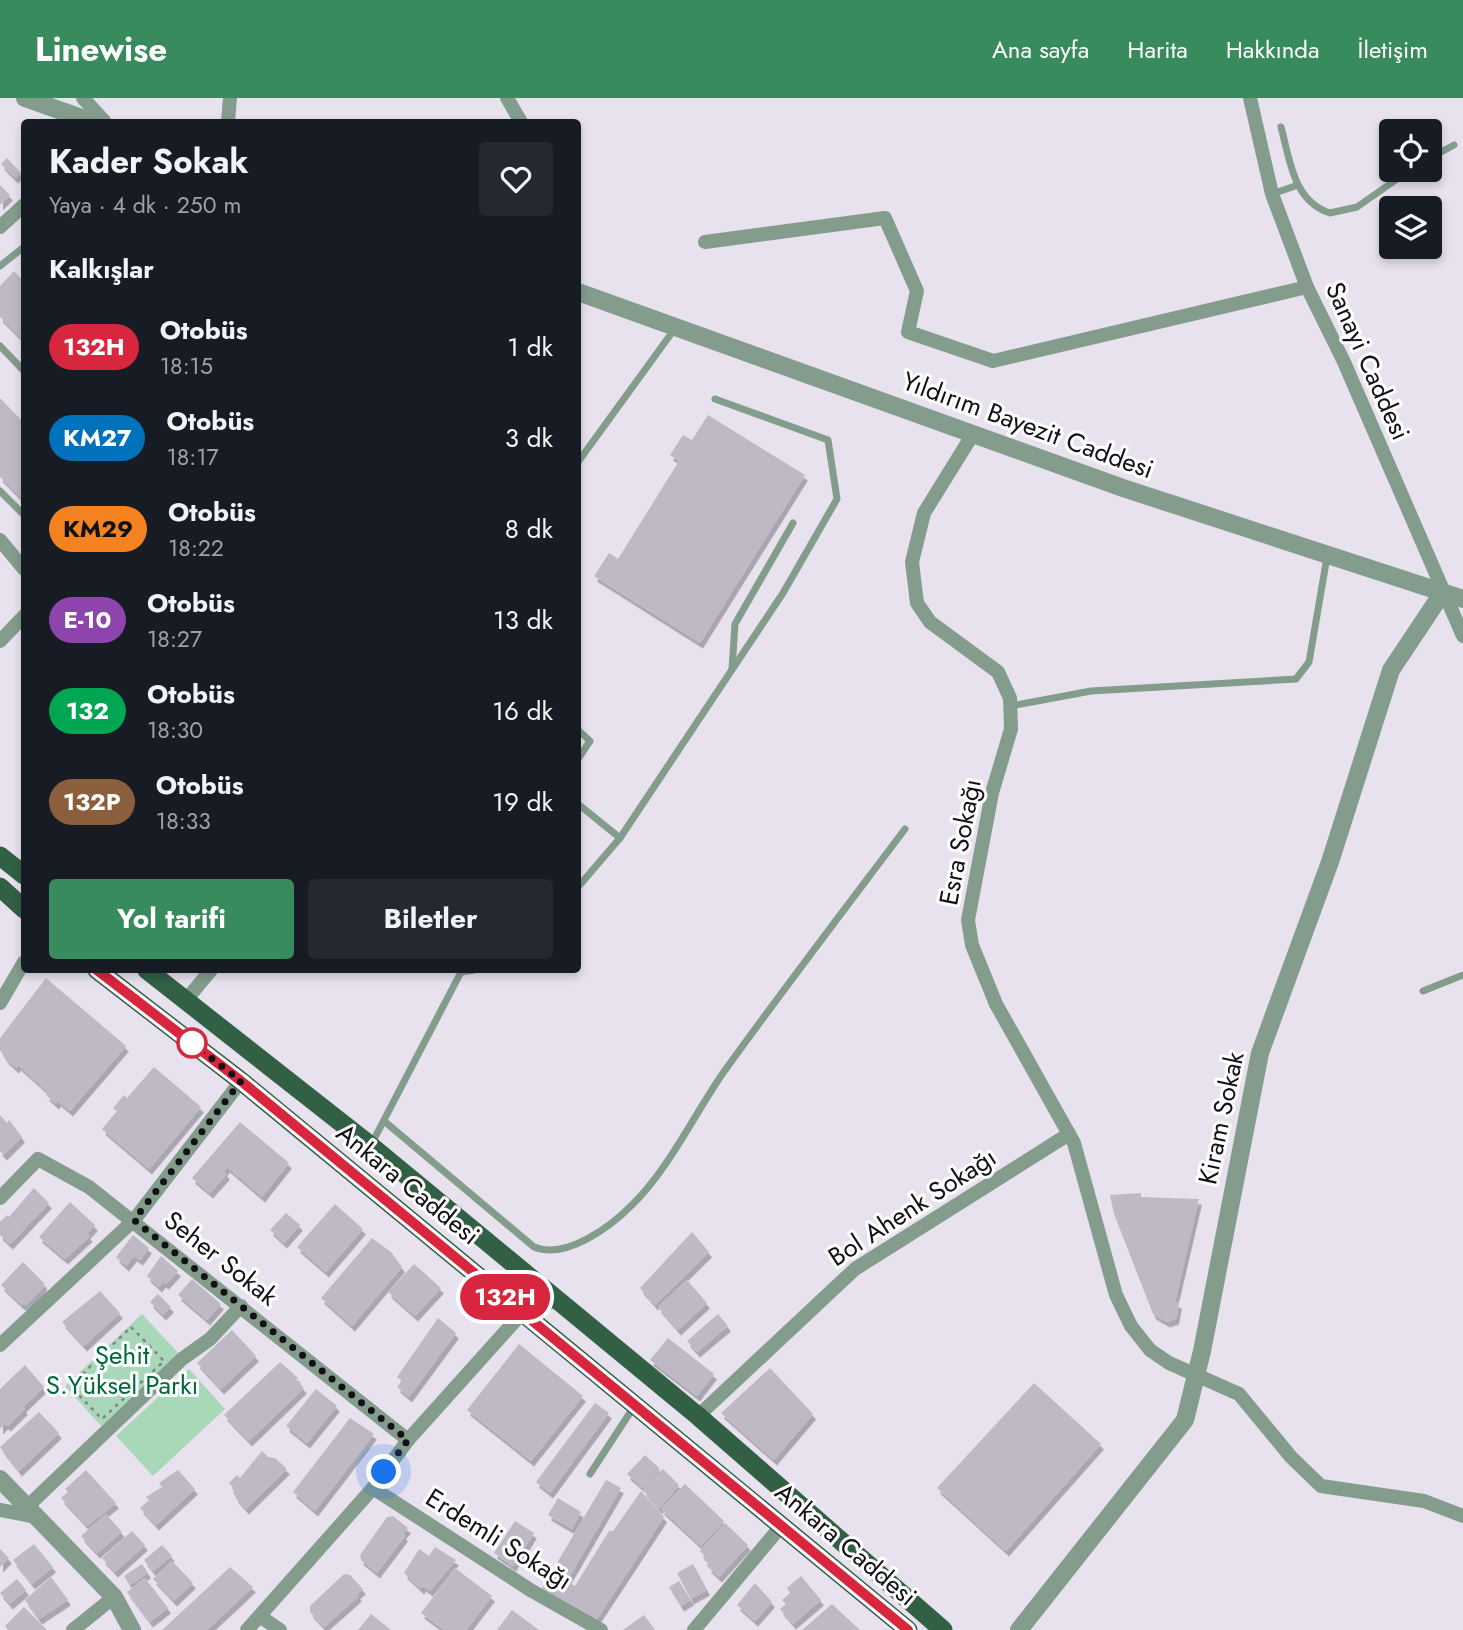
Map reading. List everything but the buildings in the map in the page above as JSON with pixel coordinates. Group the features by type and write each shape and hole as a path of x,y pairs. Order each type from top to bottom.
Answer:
{"main road":[{"path":"0,856 21,873"},
{"path":"0,887 21,906"},
{"name":"Ankara Caddesi","path":"101,973 241,1081 782,1525 901,1628"},
{"name":"Ankara Caddesi","path":"151,973 371,1146 698,1416 943,1630"}],"street":[{"path":"25,98 84,119"},
{"path":"83,98 102,119"},
{"path":"228,119 230,98"},
{"path":"507,98 519,119"},
{"name":"Sanayi Caddesi","path":"1250,98 1272,194 1307,287 1344,362 1463,636"},
{"path":"0,227 21,208"},
{"path":"705,243 885,218 917,291 908,331 993,361 1307,287"},
{"name":"Yıldırım Bayezit Caddesi","path":"581,293 1123,488 1463,599"},
{"name":"Esra Sokağı","path":"973,434 923,513 912,562 917,603 930,622 998,672 1006,686 1011,706 1012,729 992,793 968,920 972,945 996,1004 1069,1134 1088,1188 1104,1259 1130,1326 1150,1350 1169,1363 1197,1373 1239,1394 1291,1457 1321,1486 1424,1501 1463,1516"},
{"path":"0,540 21,565"},
{"name":"Kiram Sokak","path":"1019,1630 1185,1420 1197,1373 1260,1053 1330,862 1391,670 1443,592"},
{"path":"0,641 21,619"},
{"path":"0,1003 21,967"},
{"path":"186,1000 208,973"},
{"path":"0,1345 134,1220 241,1081"},
{"name":"Bol Ahenk Sokağı","path":"698,1416 855,1269 1069,1134"},
{"name":"Seher Sokak","path":"0,1198 38,1159 89,1187 134,1220 408,1440"},
{"path":"247,1630 373,1488 408,1440 523,1312 558,1300"},
{"path":"0,1510 33,1511 182,1359 210,1339 241,1306"},
{"path":"0,1479 114,1597 132,1630"},
{"name":"Erdemli Sokağı","path":"373,1488 532,1591 601,1630"},
{"path":"694,1630 782,1525"},
{"path":"73,1630 114,1597"},
{"path":"261,1617 279,1630"}],"lane":[{"path":"1281,127 1298,185 1313,205 1323,211 1339,214 1357,207 1393,182"},
{"path":"1442,152 1454,145"},
{"path":"1272,194 1298,185"},
{"path":"0,267 21,250"},
{"path":"581,458 676,327"},
{"path":"0,346 21,368"},
{"path":"581,884 620,838 783,593 838,499 828,440 715,399"},
{"path":"0,491 21,512"},
{"path":"732,670 735,624 793,523"},
{"path":"1011,706 1091,691 1296,679 1309,662 1328,554"},
{"path":"581,733 590,741 581,754"},
{"path":"581,806 620,838"},
{"path":"384,1121 534,1247 550,1251 570,1246 619,1216 640,1195 723,1074 905,829"},
{"path":"371,1146 460,973"},
{"path":"1423,991 1463,975"},
{"path":"590,1474 635,1405"}],"path":[{"path":"131,1327 164,1361 102,1419 70,1385 131,1327"}],"green space":[{"name":"Şehit S.Yüksel Parkı","path":"142,1314 179,1354 101,1426 65,1386"},
{"path":"189,1369 225,1409 153,1476 116,1436"}],"bus line":[{"name":"132H","path":"101,973 241,1081 908,1630"}],"route":[{"path":"192,1043 241,1081 134,1220 408,1440 384,1472"}]}
